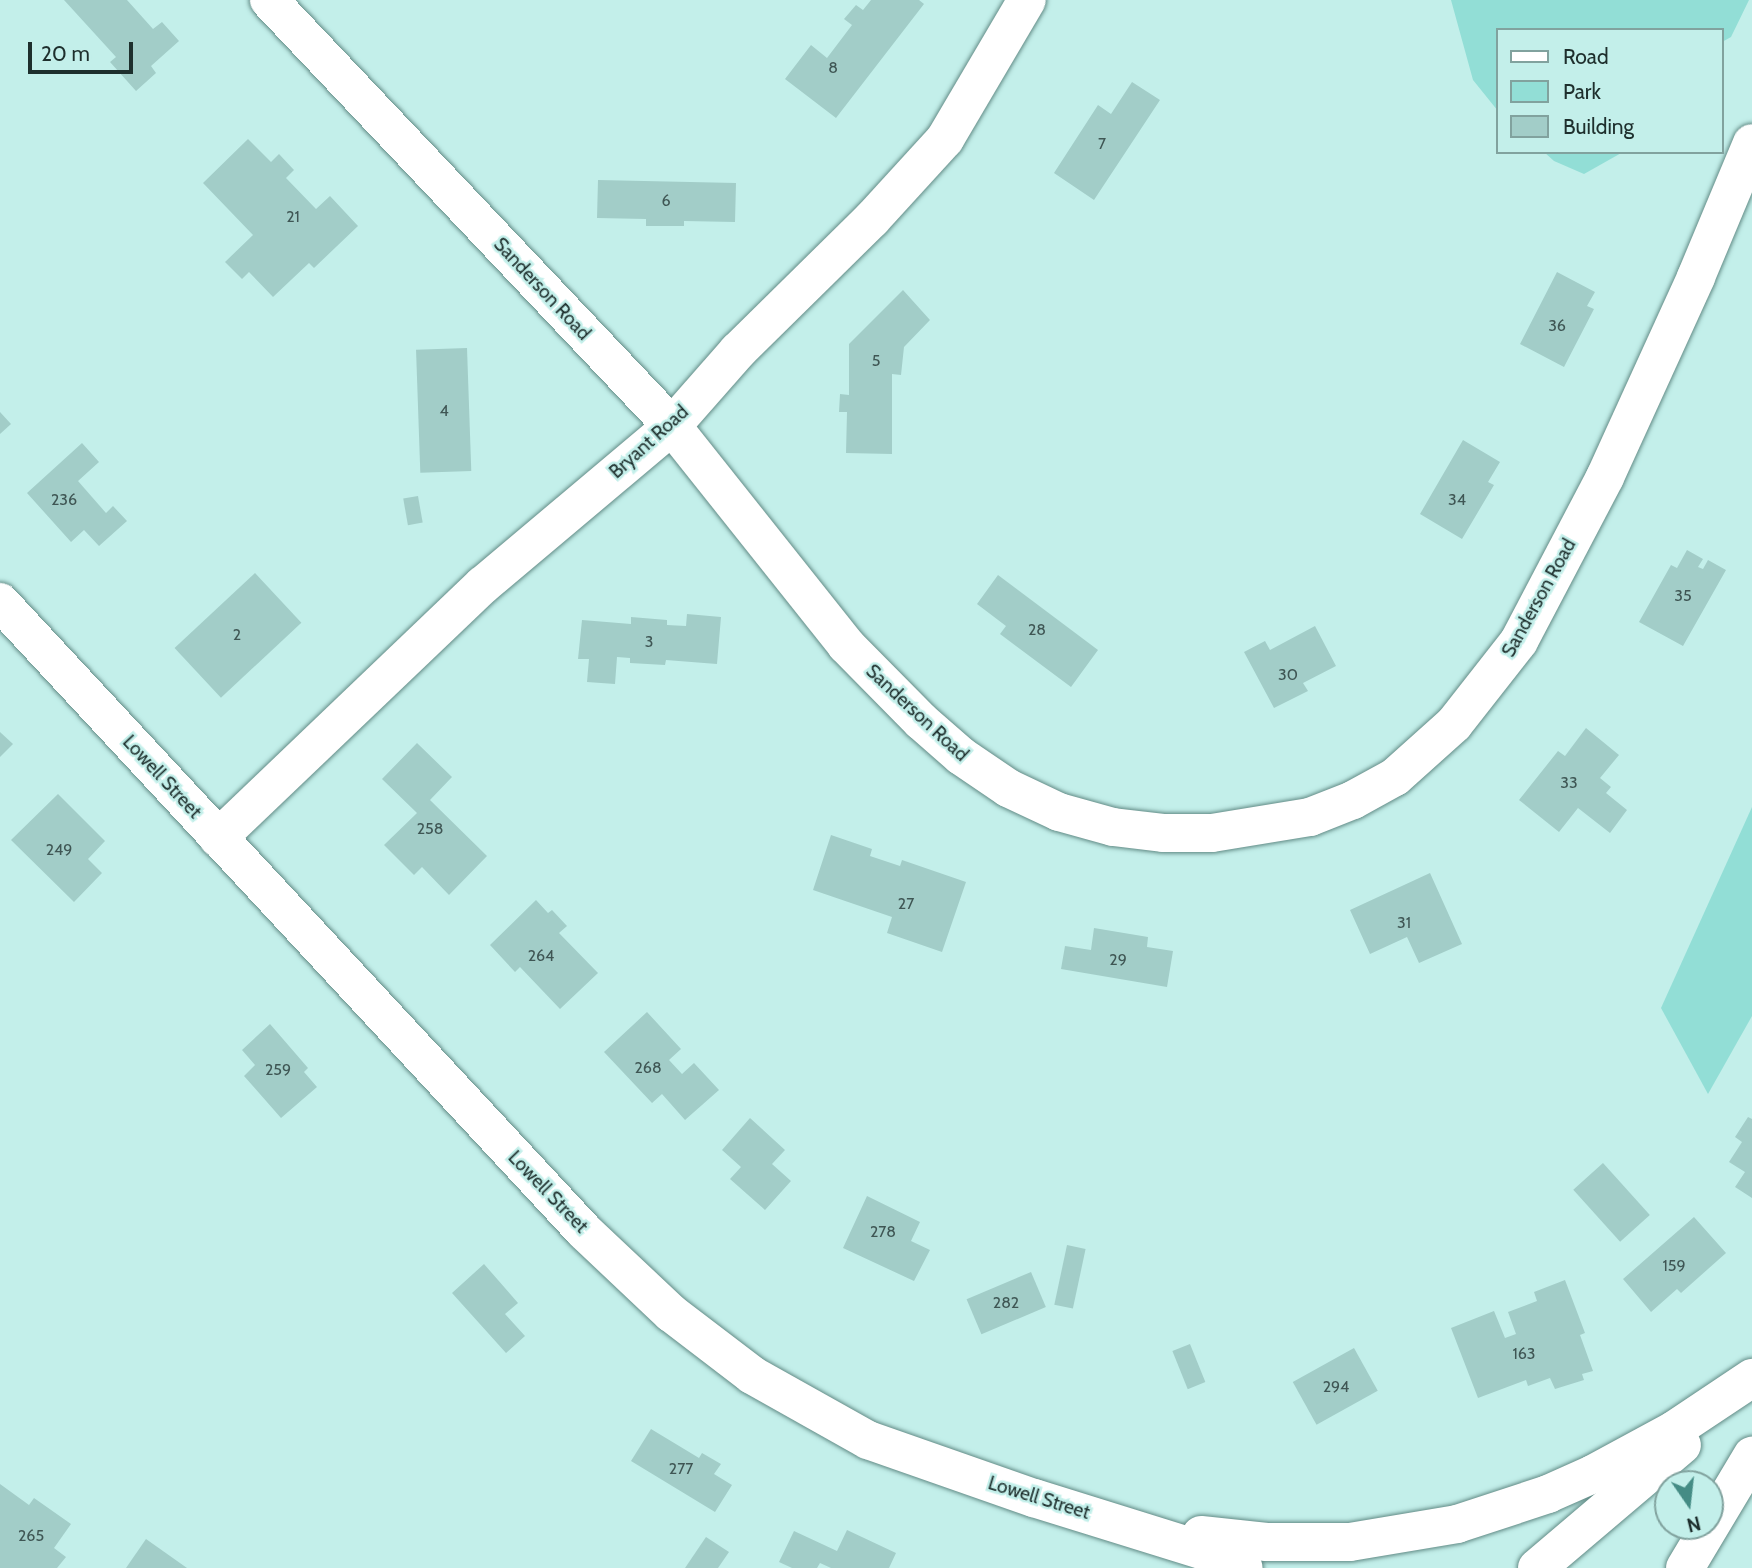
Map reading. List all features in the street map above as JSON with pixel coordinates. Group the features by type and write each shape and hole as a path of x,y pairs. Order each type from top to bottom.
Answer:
{"street":[{"name":"Sanderson Road","path":"269,0 672,426 846,645 920,721 961,756 1008,788 1059,812 1113,827 1163,833 1212,833 1310,817 1353,800 1395,777 1454,724 1519,641 1605,477 1696,277 1752,143"},
{"name":"Bryant Road","path":"218,838 482,585 672,426 737,351 872,219 945,138 1027,0"},
{"name":"Lowell Street","path":"0,602 584,1231 671,1313 752,1375 844,1428 880,1444 1034,1498 1204,1551 1244,1568"},
{"path":"1034,1498 1242,1541 1350,1542 1412,1534 1504,1510 1593,1474 1674,1430 1752,1380"},
{"path":"1536,1568 1752,1380"},
{"path":"1685,1568 1752,1456"}],"green space":[{"path":"1451,0 1749,0 1731,37 1724,41 1724,28 1496,28 1496,109 1473,80"},
{"path":"1546,154 1619,154 1584,174 1554,161"},
{"path":"1752,807 1752,1016 1708,1094 1661,1008"}],"building":[{"path":"64,0 127,0 153,29 162,22 179,41 151,66 156,73 136,91 110,62 116,57"},
{"path":"871,0 919,0 924,4 836,118 785,79 811,45 827,58 852,25 844,19 856,5 863,10"},
{"path":"1132,82 1160,100 1094,200 1054,173 1098,105 1111,114"},
{"path":"248,139 271,162 279,154 294,170 286,178 316,209 330,196 358,226 314,268 309,263 273,297 249,272 242,279 225,262 253,235 203,183"},
{"path":"598,180 736,183 735,222 684,221 684,226 646,226 646,219 597,218"},
{"path":"1557,272 1595,292 1587,306 1594,309 1564,367 1520,344"},
{"path":"903,290 930,320 904,347 901,375 892,374 892,454 846,453 847,412 839,412 840,394 849,395 849,344"},
{"path":"467,348 471,471 420,473 416,350"},
{"path":"0,412 11,424 0,434"},
{"path":"1463,440 1500,462 1488,482 1494,485 1462,539 1420,514"},
{"path":"82,443 99,462 78,481 106,513 113,506 127,521 99,546 84,530 71,542 27,493"},
{"path":"418,496 423,523 408,525 403,499"},
{"path":"1687,550 1703,559 1698,567 1703,569 1708,560 1726,570 1683,646 1639,622 1671,565 1677,568"},
{"path":"255,573 301,623 221,698 175,648"},
{"path":"998,575 1098,650 1071,687 1000,634 1006,626 977,604"},
{"path":"687,614 721,617 717,664 666,660 665,665 630,663 630,658 617,657 615,684 587,682 589,659 578,659 582,620 631,624 631,617 667,620 667,625 686,626"},
{"path":"1315,626 1336,666 1303,683 1308,691 1274,708 1244,652 1265,641 1270,650"},
{"path":"1586,728 1619,755 1600,778 1611,787 1606,793 1627,810 1610,833 1578,808 1559,832 1519,800 1558,751 1565,756"},
{"path":"0,732 13,744 0,757"},
{"path":"417,743 452,777 430,800 487,856 449,895 422,867 414,875 384,845 417,813 382,779"},
{"path":"58,794 105,841 88,859 102,873 74,902 11,840"},
{"path":"831,835 872,849 870,856 900,866 902,860 966,882 942,952 887,933 892,917 813,890"},
{"path":"1430,873 1462,944 1419,963 1407,937 1370,954 1350,910"},
{"path":"536,900 548,913 552,910 567,926 559,933 598,973 560,1009 520,967 515,972 490,945"},
{"path":"1094,928 1148,937 1147,947 1173,951 1167,987 1061,969 1065,946 1091,950"},
{"path":"647,1012 681,1049 669,1060 682,1074 694,1063 719,1090 685,1120 662,1094 652,1103 604,1052"},
{"path":"270,1024 308,1068 304,1072 317,1087 281,1118 244,1076 255,1065 242,1050"},
{"path":"1748,1117 1752,1119 1752,1198 1735,1187 1745,1172 1729,1162 1742,1142 1735,1137"},
{"path":"750,1118 785,1150 772,1164 791,1181 765,1210 730,1179 741,1167 722,1150"},
{"path":"1603,1163 1650,1215 1620,1242 1573,1190"},
{"path":"867,1196 920,1222 911,1241 930,1250 914,1281 843,1248"},
{"path":"1694,1217 1726,1253 1681,1293 1677,1289 1651,1312 1623,1279"},
{"path":"1067,1245 1086,1249 1073,1309 1054,1305"},
{"path":"484,1264 518,1303 505,1314 525,1336 506,1353 452,1293"},
{"path":"1031,1272 1046,1307 981,1334 967,1299"},
{"path":"1565,1280 1585,1333 1580,1335 1593,1371 1582,1374 1584,1380 1555,1389 1550,1378 1528,1386 1526,1380 1478,1398 1451,1328 1494,1311 1505,1338 1516,1334 1508,1312 1537,1301 1534,1292"},
{"path":"1190,1344 1205,1382 1188,1389 1172,1351"},
{"path":"1354,1348 1378,1391 1317,1425 1293,1382"},
{"path":"651,1429 699,1458 702,1453 721,1464 714,1474 732,1485 715,1512 631,1461"},
{"path":"0,1484 29,1505 34,1498 71,1524 54,1548 66,1557 57,1568 0,1568"},
{"path":"847,1530 896,1553 889,1568 831,1568 820,1563 817,1568 792,1568 779,1562 794,1531 837,1551"},
{"path":"706,1537 729,1552 718,1568 685,1568"},
{"path":"146,1539 187,1568 126,1568"}]}
